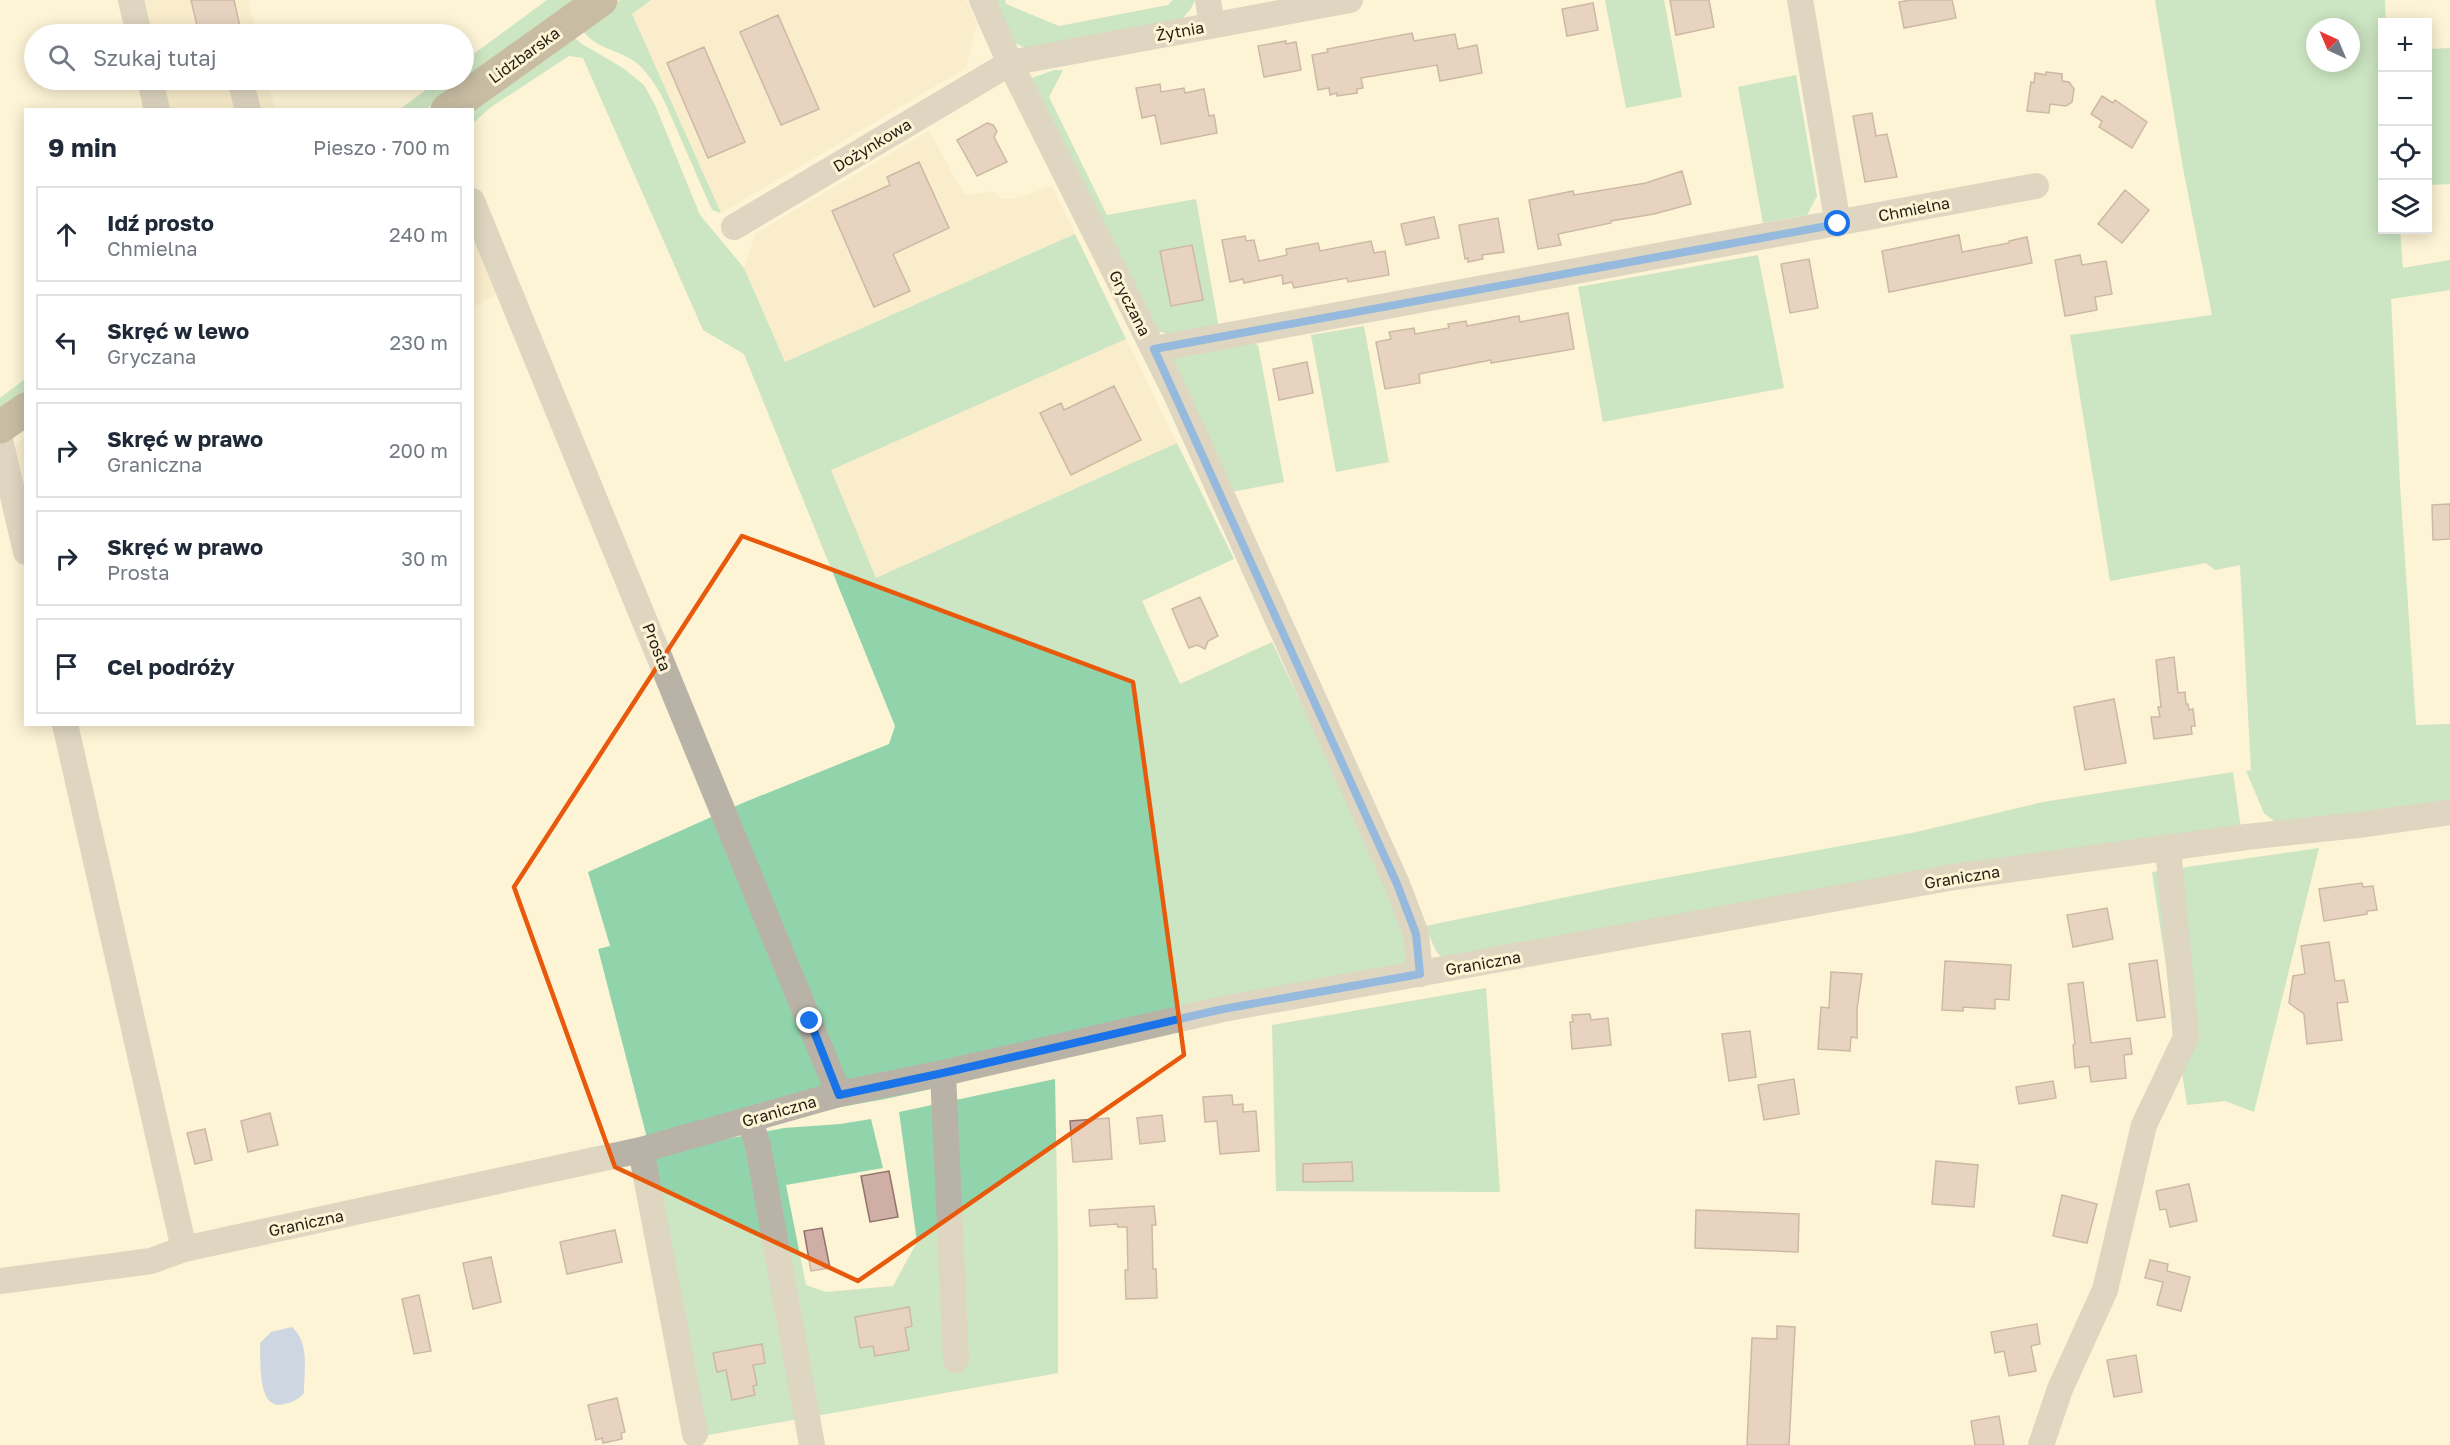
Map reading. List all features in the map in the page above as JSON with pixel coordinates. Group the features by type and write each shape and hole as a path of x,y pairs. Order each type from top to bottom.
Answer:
{"main road":[{"name":"Lidzbarska","path":"450,108 601,0"},
{"path":"0,427 24,410"}],"street":[{"path":"131,0 137,24"},
{"name":"Gryczana","path":"982,0 1010,63 1154,349 1397,884 1416,934 1420,974"},
{"path":"1208,0 1212,25"},
{"name":"Żytnia","path":"1010,63 1350,0"},
{"path":"1800,0 1838,224"},
{"name":"Dożynkowa","path":"734,227 1010,63"},
{"path":"152,90 157,108"},
{"path":"243,90 247,108"},
{"name":"Chmielna","path":"1154,349 2036,186"},
{"name":"Prosta","path":"474,206 839,1095"},
{"path":"0,439 24,461"},
{"path":"0,439 24,543"},
{"path":"65,726 184,1249"},
{"name":"Graniczna","path":"0,1281 151,1261 184,1249 641,1150 839,1095 1223,1009 1954,877 2450,812"},
{"path":"2041,1445 2060,1389 2105,1290 2144,1125 2186,1036 2168,848"},
{"path":"943,1073 956,1360"},
{"path":"750,1120 758,1146 812,1445"},
{"path":"641,1150 695,1434"}],"highlighted area":[{"path":"742,536 1133,682 1184,1055 858,1281 615,1167 514,887"}],"shaded area":[{"path":"117,0 248,0 254,24 123,24"},
{"path":"651,0 966,0 977,23 966,68 721,213 632,14"},
{"path":"141,90 270,90 275,108 146,108"},
{"path":"929,131 963,193 971,195 992,191 1003,199 1013,199 1052,186 1075,234 785,362 744,268 755,234"},
{"path":"474,221 507,289 474,306"},
{"path":"1126,339 1177,443 876,579 830,470"},
{"path":"24,439 24,522 8,450"}],"green space":[{"path":"547,0 578,0 474,75 474,54"},
{"path":"620,0 651,0 632,14 721,213 712,210 664,101 649,76 635,62 594,41 581,28"},
{"path":"993,0 1005,0 1006,4 1059,26 1168,5 1173,0 1195,0 1190,10 1179,22 1029,50 1011,41"},
{"path":"1605,0 1664,0 1682,97 1626,108"},
{"path":"2155,0 2385,0 2386,18 2378,18 2378,234 2400,234 2403,268 2450,260 2450,290 2391,299 2400,485 2416,725 2450,724 2450,813 2285,830 2264,813 2246,771 2251,770 2240,565 2215,570 2206,563 2110,581 2070,335 2212,315 2183,168"},
{"path":"571,35 623,68 644,85 655,105 700,215 744,268 785,362 1075,234 1126,339 831,470 876,578 1177,443 1234,559 1142,601 1180,684 1272,642 1368,843 1419,959 1416,971 1034,1062 950,1085 648,1142 598,949 610,946 588,872 745,802 889,744 895,726 744,354 703,330 583,58 569,56 491,107 474,122 474,108"},
{"path":"2450,48 2450,184 2432,185 2432,49"},
{"path":"1054,70 1063,70 1049,97 1107,215 1196,199 1219,328 1169,335 1156,330 1031,86 1032,78"},
{"path":"1796,75 1817,196 1807,215 1763,223 1738,87"},
{"path":"426,90 452,90 427,108 402,108"},
{"path":"1758,255 1784,388 1603,422 1578,287"},
{"path":"1364,326 1389,462 1336,472 1311,335"},
{"path":"1246,341 1258,345 1284,482 1226,493 1172,364 1173,358"},
{"path":"24,380 24,395 0,412 0,398"},
{"path":"2233,772 2241,829 1444,960 1436,951 1425,926 1621,886 1912,833 2043,802"},
{"path":"2319,848 2254,1112 2225,1101 2187,1105 2152,872"},
{"path":"1486,988 1500,1192 1276,1191 1272,1025"},
{"path":"1055,1079 1058,1373 702,1436 651,1167 658,1152 784,1128 871,1119 883,1168 786,1185 806,1285 826,1292 893,1286 917,1242 899,1112"}],"water":[{"path":"292,1327 298,1334 304,1349 304,1393 292,1401 275,1404 269,1400 262,1383 260,1343 271,1332"}],"building":[{"path":"191,0 234,0 239,24 197,24"},
{"path":"1670,0 1709,0 1714,27 1676,35"},
{"path":"1952,0 1956,18 1904,28 1899,2"},
{"path":"1593,3 1598,30 1567,36 1562,9"},
{"path":"778,15 819,109 781,125 740,32"},
{"path":"1412,33 1414,41 1455,34 1458,49 1477,45 1482,73 1440,81 1437,65 1361,78 1363,88 1357,89 1357,93 1337,96 1337,93 1330,95 1329,88 1318,90 1312,55 1328,52 1327,49"},
{"path":"1286,41 1286,44 1296,42 1301,70 1264,77 1258,46"},
{"path":"704,47 745,142 708,158 667,63"},
{"path":"2046,72 2062,74 2062,81 2069,82 2074,89 2072,102 2066,106 2050,104 2049,113 2027,111 2031,82 2034,83 2035,73 2046,75"},
{"path":"1160,84 1161,92 1184,88 1185,93 1204,89 1209,116 1214,115 1217,133 1161,144 1155,115 1142,118 1136,88"},
{"path":"2102,96 2113,103 2115,100 2147,122 2132,148 2099,127 2102,121 2091,114"},
{"path":"1872,113 1876,136 1887,134 1897,177 1865,182 1853,116"},
{"path":"987,123 993,125 997,131 994,137 1007,162 977,176 957,140"},
{"path":"919,162 949,228 893,254 910,291 874,307 832,211 890,185 887,177"},
{"path":"1682,171 1691,204 1558,234 1561,245 1538,249 1529,200 1573,191 1574,195 1646,183"},
{"path":"2125,190 2149,210 2122,243 2098,224"},
{"path":"1434,217 1439,238 1406,245 1401,224"},
{"path":"1498,218 1504,252 1482,255 1483,259 1468,262 1468,258 1465,259 1459,225"},
{"path":"1959,235 1962,252 2027,237 2032,263 1889,292 1882,251"},
{"path":"1245,236 1246,241 1254,240 1259,261 1287,255 1286,249 1318,243 1320,251 1371,241 1374,253 1385,251 1389,275 1348,282 1347,278 1294,288 1292,282 1283,284 1282,275 1244,283 1243,279 1230,282 1222,240"},
{"path":"1192,245 1203,300 1171,306 1160,251"},
{"path":"2080,255 2082,265 2106,261 2112,294 2095,297 2097,310 2065,316 2055,260"},
{"path":"1809,259 1818,308 1790,313 1781,264"},
{"path":"1568,313 1574,349 1491,363 1491,360 1419,374 1420,383 1385,389 1376,342 1391,339 1389,332 1414,328 1415,334 1449,328 1448,324 1466,321 1467,326 1519,316 1520,322"},
{"path":"1307,362 1313,393 1279,400 1273,369"},
{"path":"1114,386 1141,440 1071,475 1040,413 1061,403 1064,410"},
{"path":"2450,504 2450,539 2433,540 2432,505"},
{"path":"1200,597 1218,636 1208,641 1205,649 1197,645 1189,648 1172,609"},
{"path":"2174,657 2178,693 2185,692 2186,704 2189,710 2193,709 2195,726 2191,726 2192,734 2154,739 2151,717 2160,717 2158,707 2161,707 2156,660"},
{"path":"2114,699 2126,763 2085,770 2074,707"},
{"path":"2362,883 2363,887 2373,886 2377,910 2367,911 2367,914 2324,921 2319,889"},
{"path":"2107,908 2113,939 2073,947 2067,915"},
{"path":"2329,942 2335,981 2344,980 2348,1002 2337,1003 2342,1040 2307,1044 2304,1014 2289,1003 2293,976 2305,974 2301,946"},
{"path":"2157,960 2165,1017 2137,1021 2129,964"},
{"path":"1945,961 2011,965 2009,1000 1995,999 1995,1009 1963,1007 1963,1011 1942,1010"},
{"path":"1831,972 1862,974 1857,1009 1857,1038 1851,1037 1850,1051 1818,1049 1821,1007 1829,1008"},
{"path":"2083,982 2091,1043 2130,1038 2132,1054 2124,1055 2126,1078 2091,1082 2089,1066 2075,1068 2073,1045 2075,1044 2068,984"},
{"path":"1590,1014 1591,1020 1608,1018 1611,1045 1572,1049 1570,1022 1573,1022 1572,1015"},
{"path":"1750,1031 1756,1077 1729,1081 1722,1034"},
{"path":"1794,1079 1799,1114 1764,1120 1758,1085"},
{"path":"2053,1081 2056,1098 2019,1104 2016,1087"},
{"path":"1232,1095 1233,1105 1243,1104 1243,1112 1256,1111 1259,1151 1220,1154 1217,1121 1205,1122 1203,1097"},
{"path":"270,1113 278,1145 248,1152 241,1121"},
{"path":"1162,1115 1165,1141 1140,1144 1137,1118"},
{"path":"1109,1118 1112,1159 1073,1162 1070,1121"},
{"path":"205,1129 212,1160 195,1164 187,1133"},
{"path":"1936,1161 1978,1165 1974,1207 1932,1204"},
{"path":"1352,1162 1353,1181 1303,1182 1303,1164"},
{"path":"889,1171 898,1217 870,1222 861,1176"},
{"path":"2189,1184 2197,1221 2170,1227 2166,1209 2160,1210 2156,1191"},
{"path":"2062,1195 2097,1204 2087,1243 2053,1236"},
{"path":"1154,1206 1156,1225 1152,1225 1153,1269 1156,1269 1157,1298 1126,1299 1127,1227 1118,1227 1117,1224 1090,1226 1089,1210"},
{"path":"1696,1210 1799,1214 1798,1252 1695,1248"},
{"path":"822,1228 830,1268 811,1271 804,1231"},
{"path":"615,1230 622,1262 567,1274 560,1242"},
{"path":"491,1257 501,1302 473,1309 463,1263"},
{"path":"2150,1260 2168,1264 2167,1271 2190,1277 2181,1311 2157,1305 2163,1282 2145,1278"},
{"path":"419,1295 431,1351 414,1354 402,1299"},
{"path":"909,1307 912,1326 905,1328 909,1350 875,1356 873,1346 860,1348 855,1317"},
{"path":"2037,1324 2040,1344 2031,1346 2036,1371 2009,1376 2004,1351 1995,1353 1991,1332"},
{"path":"1777,1326 1795,1327 1789,1445 1747,1445 1752,1338 1777,1339"},
{"path":"762,1344 765,1363 753,1365 757,1385 753,1386 755,1395 732,1400 726,1370 717,1372 713,1353"},
{"path":"2136,1355 2142,1392 2114,1397 2107,1360"},
{"path":"617,1398 625,1432 621,1433 622,1439 603,1443 602,1438 596,1440 588,1405"},
{"path":"1999,1416 2004,1445 1975,1445 1971,1421"}],"route":[{"path":"810,1021 839,1095 1223,1009 1420,974 1416,934 1397,884 1154,349 1838,224"}]}
